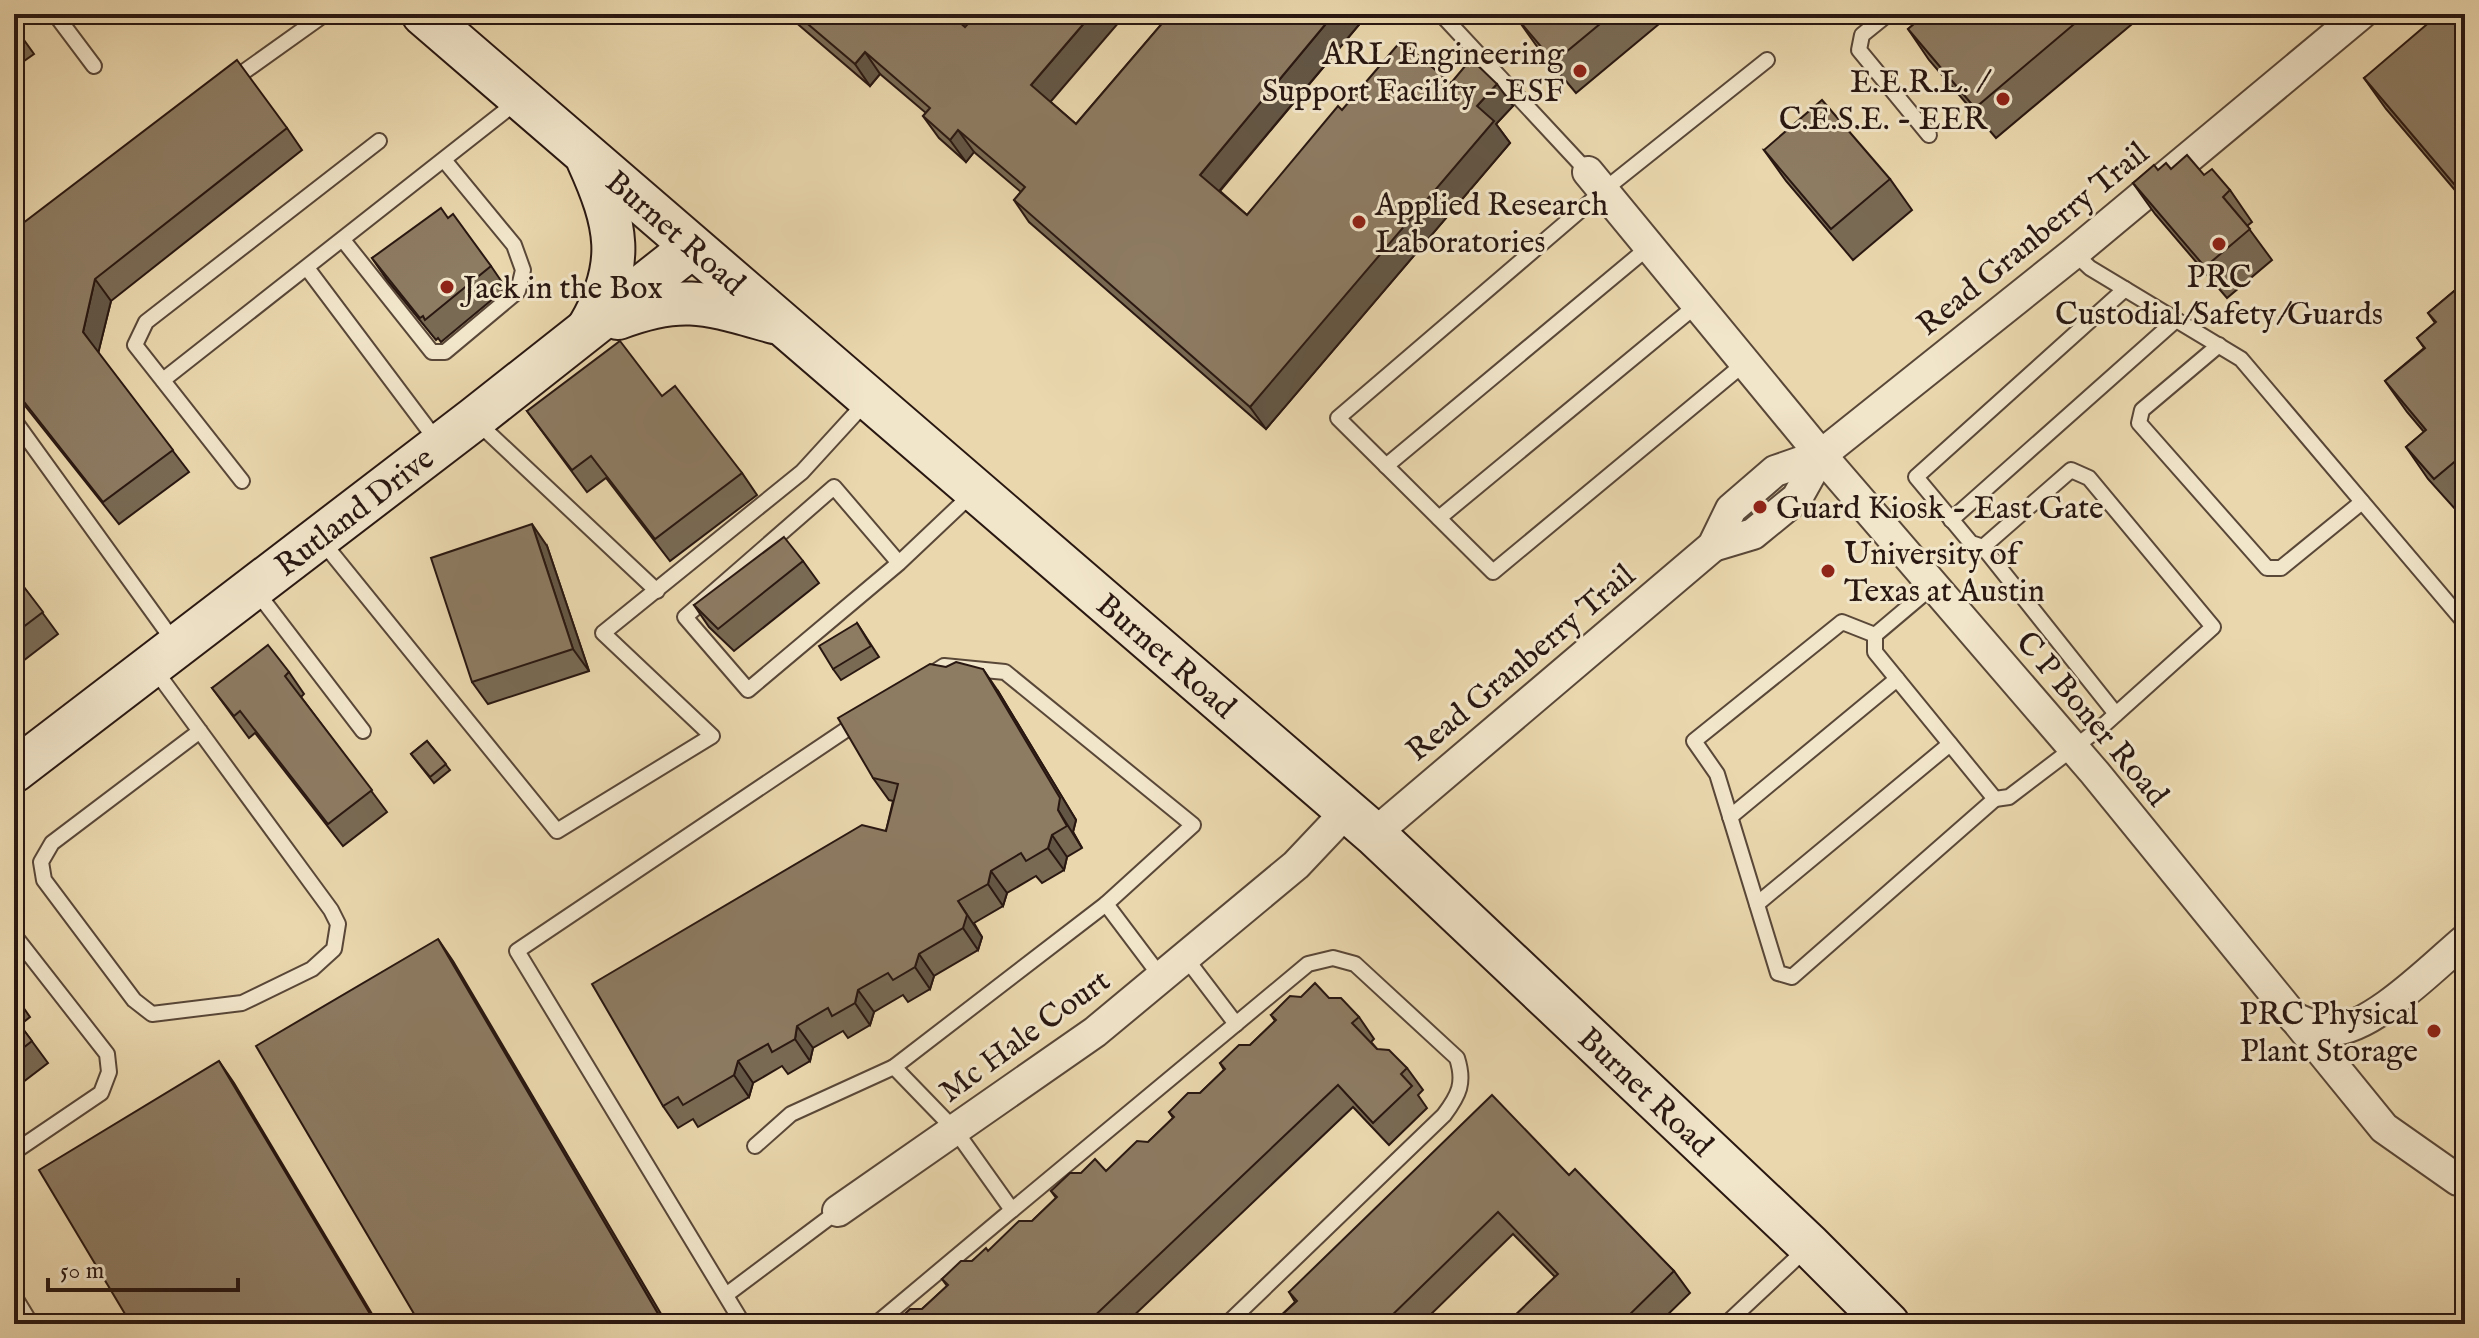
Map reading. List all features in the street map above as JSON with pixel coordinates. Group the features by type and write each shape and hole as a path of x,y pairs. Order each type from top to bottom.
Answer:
{"main road":[{"name":"Burnet Road","path":"423,14 1360,822 1810,1246 1888,1324"},
{"path":"586,155 602,191 615,242 609,288 587,331"},
{"name":"Rutland Drive","path":"14,771 474,419 692,247"},
{"path":"587,331 649,306 672,302 696,303 783,324"}],"street":[{"name":"Read Granberry Trail","path":"1360,822 1713,546 1731,509 1775,471 1821,455 2074,253 2361,14"},
{"name":"C P Boner Road","path":"1596,181 1821,455 2072,748 2384,1128 2458,1180 2465,1181"},
{"name":"Mc Hale Court","path":"838,1211 1095,1032 1296,865 1360,822"},
{"path":"2294,1018 2329,1031 2352,1026 2382,1010 2465,940"}],"lane":[{"path":"55,14 94,66"},
{"path":"213,94 325,14"},
{"path":"1441,14 1596,181"},
{"path":"1888,14 1862,35 1859,50 1929,135"},
{"path":"1745,363 1493,572 1338,418 1596,181 1767,60"},
{"path":"163,380 520,100"},
{"path":"242,481 135,345 146,322 379,141"},
{"path":"343,240 432,352 445,352 518,291 523,270 514,245 444,160"},
{"path":"1386,466 1650,246"},
{"path":"2074,253 2090,268 2241,359 2465,623"},
{"path":"307,268 440,445"},
{"path":"2116,714 1983,547 1971,543 1916,477 2125,289"},
{"path":"1439,518 1698,304"},
{"path":"1951,520 2176,320"},
{"path":"2219,345 2142,410 2139,423 2267,568 2281,568 2362,502"},
{"path":"319,537 557,831 712,736 603,633 802,472 869,399"},
{"path":"474,419 657,591"},
{"path":"14,420 165,656 200,731 331,910 338,924 334,949 312,969 242,1003 152,1014 134,1000 44,880 41,862 52,843 200,731"},
{"path":"1875,635 1842,622 1694,741 1717,774 1778,973 1792,977 1995,799 2009,797 2116,714 2213,627 2089,478 2071,470 1983,547"},
{"path":"899,563 834,487 685,617 748,690 899,563 975,491"},
{"path":"1933,586 1875,635 1875,652 1995,799"},
{"path":"253,587 363,731"},
{"path":"755,1146 791,1114 894,1067 1106,904 1193,825 1005,672 944,666 918,683"},
{"path":"1730,817 1897,679"},
{"path":"743,1324 517,951 878,709"},
{"path":"1757,904 1950,744"},
{"path":"1106,904 1161,977"},
{"path":"14,935 107,1054 109,1072 101,1093 14,1152"},
{"path":"1185,957 1236,1024"},
{"path":"876,1324 1308,964 1333,958 1355,964 1457,1058 1462,1075 1459,1095 1444,1115 1227,1324"},
{"path":"894,1067 955,1130 1012,1210"},
{"name":"Mc Hale Court","path":"726,1295 838,1211"},
{"path":"1726,1324 1810,1246"},
{"path":"14,1296 31,1324"}],"building":[{"name":"Applied Research Laboratories","path":"796,14 950,14 965,27 977,14 1092,14 1031,85 1076,124 1165,20 1158,14 1334,14 1200,175 1247,215 1338,106 1342,110 1401,41 1451,83 1471,59 1497,84 1477,106 1494,121 1250,407 1014,200 1025,187 958,130 950,140 923,116 930,108 865,52 855,64"},
{"path":"1520,14 1612,14 1554,62 1516,17"},
{"path":"1926,14 2086,14 1975,108 1908,29"},
{"path":"2439,14 2465,14 2465,197 2364,78"},
{"path":"237,60 287,128 95,279 83,332 173,450 103,502 14,389 14,230"},
{"path":"1822,100 1890,179 1831,229 1764,150"},
{"path":"2187,155 2204,175 2212,169 2230,190 2223,197 2250,229 2205,267 2133,183 2154,165 2158,170 2166,163 2171,169"},
{"path":"441,208 448,218 453,214 491,266 425,320 423,316 420,318 372,258"},
{"path":"2465,282 2465,453 2434,479 2406,447 2426,430 2385,381 2425,348 2417,338 2436,322 2428,313"},
{"path":"620,341 662,396 675,386 742,473 655,539 591,456 572,470 527,411"},
{"path":"532,524 573,649 472,682 431,558"},
{"path":"784,537 803,561 718,629 694,605"},
{"path":"14,574 43,612 14,634"},
{"path":"857,623 871,646 833,669 819,646"},
{"path":"268,645 289,672 285,676 372,790 328,824 240,711 234,716 212,688"},
{"path":"956,662 983,669 1060,798 1058,810 1067,826 1052,835 1048,848 1026,861 1021,853 991,871 988,884 958,901 967,915 963,928 919,954 915,967 893,980 888,973 858,990 855,1003 832,1016 828,1008 797,1026 795,1039 772,1052 768,1044 738,1061 734,1075 683,1105 678,1097 663,1106 592,984 862,825 886,831 898,784 873,778 838,718 930,664 946,667"},
{"path":"427,741 446,764 430,777 411,754"},
{"path":"438,939 664,1324 420,1324 256,1046"},
{"path":"1315,983 1329,998 1341,998 1359,1017 1352,1023 1377,1049 1389,1050 1407,1068 1401,1074 1412,1086 1373,1123 1338,1085 1086,1324 894,1324 910,1309 922,1309 948,1285 942,1279 961,1261 972,1261 986,1248 988,1251 1019,1221 1032,1221 1057,1197 1051,1191 1070,1173 1081,1173 1095,1159 1106,1171 1137,1141 1148,1142 1174,1117 1169,1112 1188,1093 1200,1093 1225,1069 1220,1063 1239,1045 1250,1045 1276,1020 1271,1015 1290,996 1301,997"},
{"path":"14,1017 32,1041 14,1055"},
{"path":"219,1061 376,1324 131,1324 39,1170"},
{"path":"1492,1095 1569,1175 1575,1169 1674,1271 1620,1324 1506,1324 1558,1274 1498,1212 1383,1324 1272,1324 1297,1301 1289,1292"}],"place":[{"name":"ARL Engineering Support Facility - ESF","path":"1580,71"},
{"name":"E.E.R.L. / C.E.S.E. - EER","path":"2003,99"},
{"name":"Applied Research Laboratories","path":"1359,222"},
{"name":"PRC Custodial/Safety/Guards","path":"2219,244"},
{"name":"Jack in the Box","path":"447,287"},
{"name":"Guard Kiosk - East Gate","path":"1760,507"},
{"name":"University of Texas at Austin","path":"1828,571"},
{"name":"PRC Physical Plant Storage","path":"2434,1031"}]}
